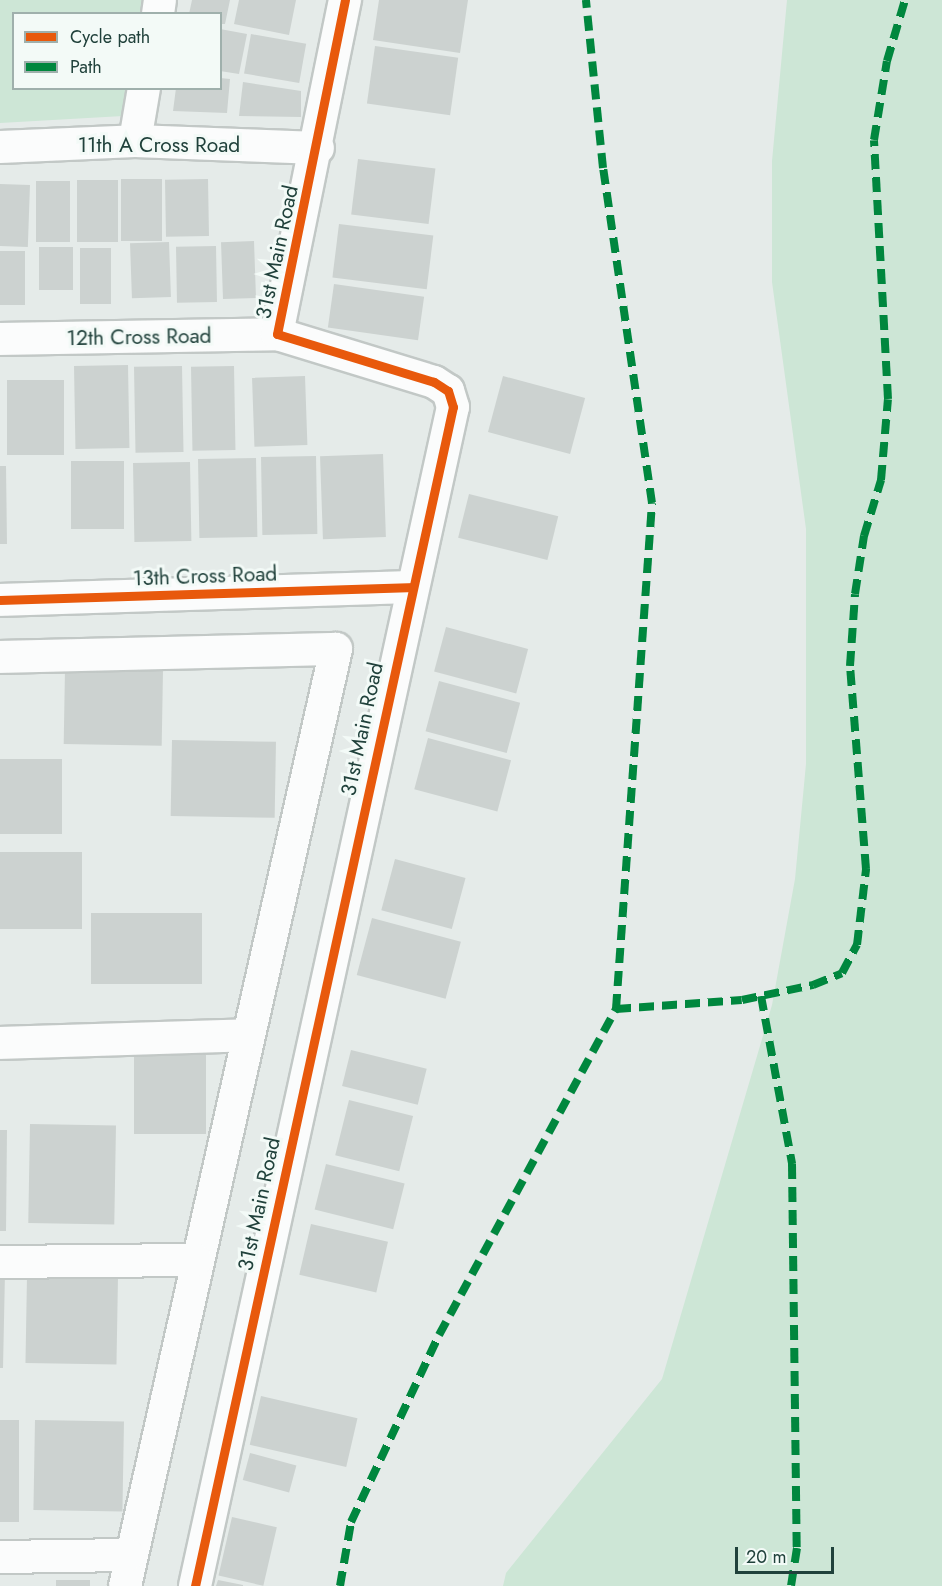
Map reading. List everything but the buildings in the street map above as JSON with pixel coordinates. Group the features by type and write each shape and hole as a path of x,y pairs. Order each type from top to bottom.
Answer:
{"street":[{"name":"31st Main Road","path":"195,1586 411,587 453,406 448,391 434,382 277,334 318,148 345,0"},
{"path":"135,141 144,90"},
{"name":"11th A Cross Road","path":"0,147 135,141 318,148"},
{"name":"12th Cross Road","path":"0,339 277,334"},
{"name":"13th Cross Road","path":"0,600 411,587"},
{"path":"0,657 336,649 128,1555 125,1586"},
{"path":"0,1043 248,1035"},
{"path":"0,1262 196,1260"},
{"path":"0,1557 128,1555"}],"green space":[{"path":"0,0 143,0 141,12 12,12 12,90 128,90 123,116 0,123"},
{"path":"787,0 942,0 942,1586 503,1586 506,1573 662,1379 772,1005 795,879 806,764 806,529 772,282 772,161"}],"marked path":[{"path":"340,1586 351,1522 439,1335 616,1009 652,503 603,168 586,0"},
{"path":"616,1009 742,1000 813,985 842,973 857,945 866,869 850,666 855,594 864,536 881,480 888,399 874,140 887,61 905,0"},
{"path":"761,996 792,1164 797,1548 791,1586"}],"cycle path":[{"path":"195,1586 453,407 448,391 434,382 277,334 345,0"},
{"path":"0,600 411,587"}]}
